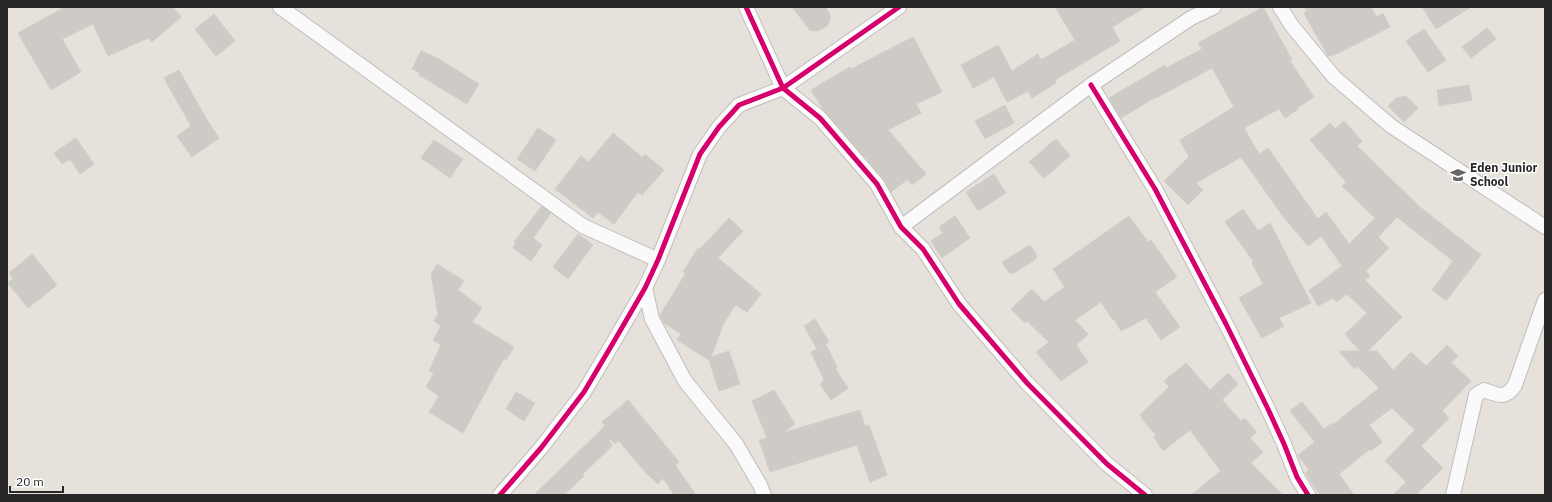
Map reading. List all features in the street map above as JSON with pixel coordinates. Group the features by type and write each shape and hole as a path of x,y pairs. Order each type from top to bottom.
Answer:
{"street":[{"path":"280,7 583,226 658,260"},
{"path":"746,7 783,88 820,118 877,184 902,227 923,249 959,304 1027,383 1108,464 1145,495"},
{"path":"500,495 541,448 584,392 645,288 658,260 700,154 719,127 739,104 783,88 899,7"},
{"path":"902,227 1091,85 1191,18 1214,7"},
{"path":"1280,7 1292,26 1334,77 1391,126 1545,227"},
{"path":"1091,85 1155,189 1226,324 1281,437 1297,477 1308,495"},
{"path":"645,288 652,319 685,381 736,444 760,485 764,495"},
{"path":"1453,495 1476,394 1484,390 1500,396 1505,395 1511,390 1515,384 1545,300"}],"building":[{"path":"65,7 173,7 181,17 152,42 148,38 108,56 93,24 62,39 81,72 51,90 18,33"},
{"path":"792,7 825,7 830,14 830,20 827,26 818,31 810,30"},
{"path":"1055,7 1146,7 1112,27 1120,41 1055,80 1056,83 1032,98 1028,91 1007,102 994,77 973,88 961,65 998,45 1012,71 1038,54 1041,60 1075,40"},
{"path":"1263,7 1292,60 1290,61 1314,97 1285,118 1279,109 1244,128 1259,154 1268,148 1318,219 1326,212 1349,244 1375,218 1342,186 1346,182 1310,140 1330,123 1335,129 1344,121 1362,141 1357,146 1420,207 1481,255 1446,301 1432,290 1453,261 1397,217 1378,237 1389,248 1366,271 1370,276 1365,280 1402,317 1368,351 1377,351 1393,370 1411,352 1426,366 1447,345 1458,356 1451,362 1471,381 1442,411 1449,418 1421,446 1443,468 1416,495 1393,495 1406,482 1385,461 1415,430 1392,408 1369,425 1382,442 1371,451 1370,449 1339,474 1354,495 1320,495 1305,473 1309,470 1298,455 1315,442 1290,411 1302,402 1324,429 1332,423 1333,425 1379,388 1357,366 1354,369 1339,351 1360,351 1345,334 1367,313 1347,294 1336,302 1333,298 1318,306 1309,290 1342,266 1321,236 1308,246 1282,215 1241,157 1196,183 1203,190 1188,205 1164,181 1189,157 1180,140 1234,107 1212,68 1156,97 1121,118 1109,98 1165,65 1166,68 1202,49 1198,43"},
{"path":"1304,7 1371,7 1377,17 1383,13 1390,27 1332,56 1328,56 1304,13 1307,11"},
{"path":"1422,7 1471,7 1436,29"},
{"path":"214,14 235,41 216,56 195,29"},
{"path":"1487,28 1496,39 1471,58 1462,47"},
{"path":"1424,29 1446,60 1428,72 1406,41"},
{"path":"913,37 942,92 916,104 921,113 888,130 926,174 912,185 908,179 891,192 884,179 823,109 811,90 850,67 851,69"},
{"path":"421,51 437,58 479,84 467,104 419,75 420,73 412,69"},
{"path":"179,70 207,120 219,138 192,157 177,136 191,126 164,78"},
{"path":"1469,85 1472,100 1439,106 1437,90"},
{"path":"1406,96 1418,108 1404,122 1388,106 1396,98"},
{"path":"1005,105 1014,123 985,139 975,121"},
{"path":"538,128 556,140 535,171 517,159"},
{"path":"613,133 642,157 645,154 664,170 642,195 638,192 614,224 598,212 593,218 555,189 581,156 589,162"},
{"path":"76,138 94,164 80,174 70,159 62,164 54,153"},
{"path":"1056,139 1070,156 1044,178 1029,162"},
{"path":"434,140 463,159 450,178 421,158"},
{"path":"994,174 1006,193 978,211 966,192"},
{"path":"542,206 551,213 533,238 542,245 531,261 513,248 516,243 514,242"},
{"path":"1243,209 1258,231 1270,223 1311,303 1279,318 1284,326 1262,338 1239,298 1263,284 1252,263 1254,262 1225,222"},
{"path":"955,216 970,238 942,258 931,241 943,233 939,227"},
{"path":"1129,216 1148,242 1151,240 1177,277 1155,292 1180,327 1161,340 1146,318 1121,331 1101,302 1075,320 1088,334 1076,345 1088,362 1061,381 1036,352 1049,342 1027,321 1025,323 1011,309 1032,289 1044,302 1065,287 1053,269"},
{"path":"729,218 743,231 718,258 761,294 747,312 735,305 723,325 711,357 729,351 740,384 719,391 709,360 677,340 681,334 664,323 660,315 686,273 683,272 698,248 700,249"},
{"path":"578,234 593,245 568,279 553,267"},
{"path":"1030,245 1036,254 1036,259 1014,273 1009,273 1002,262"},
{"path":"32,254 57,285 28,308 8,283 13,279 9,273"},
{"path":"437,264 464,281 458,290 482,308 472,322 514,347 506,360 504,358 463,433 429,412 439,396 426,387 434,373 429,371 441,345 433,340 441,326 434,321 438,314 431,274"},
{"path":"815,319 829,342 817,349 804,326"},
{"path":"826,345 837,367 835,368 848,388 831,400 820,384 824,380 811,352"},
{"path":"1186,363 1210,390 1228,373 1238,384 1222,400 1241,421 1244,418 1257,432 1250,438 1263,452 1251,463 1283,495 1191,495 1221,471 1190,430 1163,451 1154,437 1156,435 1140,415 1169,387 1164,381"},
{"path":"774,390 795,424 782,433 860,410 865,426 869,425 887,475 870,482 857,445 770,472 759,440 767,438 752,401"},
{"path":"516,392 535,403 524,421 506,409"},
{"path":"628,400 679,462 675,465 696,495 674,495 663,478 658,484 647,474 618,440 615,444 608,437 612,446 564,495 534,495 605,426 602,422"}],"cycle path":[{"path":"746,7 783,88 820,118 877,184 901,227 923,249 959,304 1027,383 1107,464 1145,495"},
{"path":"500,495 541,448 584,392 645,288 658,260 700,154 719,127 739,105 783,88 899,7"},
{"path":"1091,85 1155,189 1226,324 1268,409 1297,477 1308,495"}],"place":[{"name":"Eden Junior School","path":"1458,175"}]}
